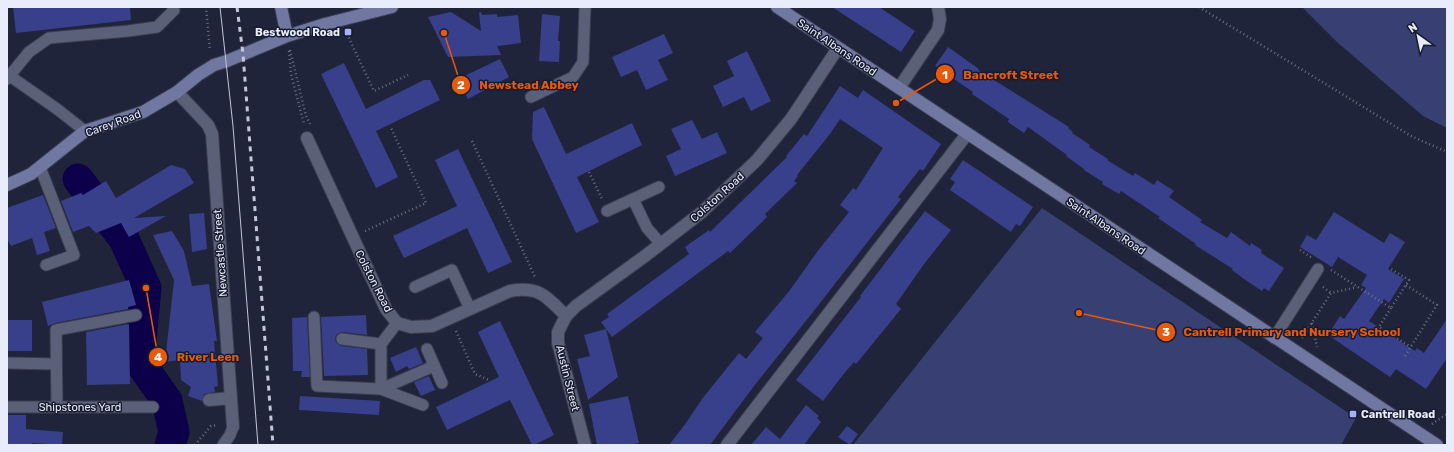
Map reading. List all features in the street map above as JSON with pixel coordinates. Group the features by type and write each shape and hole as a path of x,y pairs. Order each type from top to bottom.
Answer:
{"street":[{"path":"281,7 287,36 325,24 392,7"},
{"name":"Saint Albans Road","path":"777,7 1436,445"},
{"path":"899,88 938,30 940,19 938,7"},
{"name":"Carey Road","path":"7,184 31,174 85,131 143,112 177,92 198,75 214,65 287,36"},
{"name":"Colston Road","path":"310,133 386,309 397,323 411,327 432,326 510,290 523,289 537,291 549,299 566,316 576,306 702,212 757,160 791,119 838,48"},
{"name":"Newcastle Street","path":"177,92 208,125 212,134 233,425"},
{"path":"727,445 967,134"},
{"name":"Austin Street","path":"566,316 558,332 558,343 585,445"},
{"path":"209,400 231,398"}],"lane":[{"path":"85,131 57,109 8,76 29,52 49,38 157,27 174,10 173,7"},
{"path":"531,97 573,77 583,62 585,7"},
{"path":"40,167 74,255 46,265"},
{"path":"607,211 659,187"},
{"path":"633,199 647,228 661,244"},
{"path":"1274,338 1321,266"},
{"path":"415,287 452,270 470,309"},
{"path":"57,407 56,330 136,315"},
{"path":"314,317 317,386 381,389 423,405"},
{"path":"381,389 381,344 397,323"},
{"path":"342,339 381,344"},
{"path":"427,349 442,383"},
{"path":"7,363 56,364"},
{"path":"381,389 434,366"},
{"name":"Shipstones Yard","path":"7,407 153,407"},
{"path":"223,445 230,435 233,425"}],"path":[{"path":"206,7 210,51 214,65"},
{"path":"1199,7 1411,136 1447,152"},
{"path":"346,31 374,91 408,75"},
{"path":"287,36 291,74 310,133"},
{"path":"287,36 310,133"},
{"path":"362,232 426,203 391,128"},
{"path":"472,142 536,279"},
{"path":"589,172 607,211"},
{"path":"1300,250 1321,266 1358,286 1391,308"},
{"path":"1392,269 1409,280 1379,327 1411,347"},
{"path":"1406,285 1437,305 1406,356"},
{"path":"1301,340 1331,293 1358,286"},
{"path":"449,318 475,374 490,380"},
{"path":"1312,323 1318,351"},
{"path":"195,445 211,426 233,425"}],"shaded area":[{"path":"1302,7 1447,7 1447,128 1423,116 1337,42"},
{"path":"1042,208 1356,418 1341,445 853,445"}],"building":[{"path":"13,7 130,7 131,20 16,33"},
{"path":"832,7 879,7 915,31 901,52"},
{"path":"451,12 481,31 479,13 481,12 482,15 497,14 497,17 518,15 521,43 497,46 501,55 448,57 428,17"},
{"path":"542,14 560,16 558,41 560,41 559,62 539,61"},
{"path":"664,34 673,53 658,60 668,80 646,90 637,70 621,77 612,57"},
{"path":"948,47 979,69 978,70 1069,127 1068,128 1073,132 1072,133 1090,145 1089,147 1108,159 1107,160 1133,176 1135,173 1154,185 1157,180 1174,191 1169,197 1202,220 1200,222 1227,238 1231,232 1250,246 1251,243 1262,250 1261,253 1284,268 1269,291 1264,288 1262,291 1244,279 1232,270 1233,269 1195,245 1196,244 1158,218 1160,217 1121,191 1119,194 1102,184 1103,182 1084,170 1066,156 1067,155 1028,127 1024,133 1008,122 1009,119 972,94 973,92 935,66"},
{"path":"747,51 771,101 751,111 744,97 723,107 713,86 734,76 727,61"},
{"path":"500,59 509,77 468,99 458,79"},
{"path":"344,63 366,109 424,80 430,80 440,100 376,131 398,177 376,188 321,74"},
{"path":"840,86 858,98 863,90 941,144 923,171 920,169 898,197 901,199 754,386 710,445 669,445 702,399 739,353 746,359 763,338 755,332 790,290 817,252 849,212 840,205 853,188 856,190 883,148 840,119 830,134 797,175 798,176 794,181 797,183 765,214 767,217 730,253 728,251 612,337 601,322 609,317 607,314 689,254 685,247 709,230 710,232 787,157 786,156 804,134 807,136"},
{"path":"544,107 566,154 632,123 642,145 577,177 599,222 576,233 532,139 533,112"},
{"path":"692,120 702,139 717,132 727,153 675,176 666,156 681,149 671,129"},
{"path":"458,149 512,262 488,273 467,228 404,258 393,236 457,206 435,160"},
{"path":"963,160 1033,207 1020,226 1016,224 1011,232 950,190 955,182 950,179"},
{"path":"171,165 185,169 194,183 134,218 166,216 129,237 121,223 96,233 89,226 73,232 61,201 81,193 83,195 106,181 116,198"},
{"path":"43,195 56,228 44,232 50,251 37,255 32,238 11,246 7,239 7,208"},
{"path":"925,211 951,230 924,264 896,304 901,309 856,364 854,362 842,376 823,401 796,380 861,297 860,296"},
{"path":"1334,212 1384,243 1390,233 1405,242 1388,269 1404,279 1389,303 1384,299 1369,321 1415,351 1417,348 1424,353 1447,319 1447,358 1426,389 1396,369 1390,377 1328,335 1340,316 1344,319 1366,288 1361,285 1367,275 1338,257 1332,267 1300,247 1307,235 1316,240"},
{"path":"204,213 207,249 192,252 189,214"},
{"path":"172,231 184,251 192,286 209,284 217,341 214,341 218,386 214,387 215,392 204,394 202,401 188,396 191,387 181,380 180,360 165,362 174,280 153,235"},
{"path":"129,280 136,305 128,307 128,309 55,323 48,326 42,302"},
{"path":"366,315 367,335 342,332 337,334 335,338 336,342 341,346 367,349 368,375 324,376 321,317"},
{"path":"307,317 310,377 301,377 302,371 293,371 292,318"},
{"path":"8,320 32,320 32,351 7,351"},
{"path":"500,321 554,435 534,445 532,445 510,400 447,430 436,407 499,377 478,332"},
{"path":"129,324 130,384 87,385 86,332"},
{"path":"606,329 618,377 588,400 577,359 590,356 584,335"},
{"path":"416,347 423,363 409,369 407,366 396,372 390,358"},
{"path":"429,376 435,390 421,396 414,382"},
{"path":"300,396 380,401 379,415 299,410"},
{"path":"628,396 639,443 630,445 597,445 589,404"},
{"path":"806,405 819,416 817,418 821,422 804,445 751,445 766,427 780,439"},
{"path":"7,415 26,415 26,429 63,432 62,445 32,443 32,445 7,445"},
{"path":"847,426 858,434 850,445 838,437"}],"waterway":[{"path":"78,179 124,239 146,288 139,361 167,401 174,432 170,445"}],"tram line":[{"path":"220,7 233,126 258,445"}],"railway":[{"path":"237,7 243,54 273,445"}],"place":[{"name":"Bestwood Road","path":"348,32"},
{"name":"Newstead Abbey","path":"444,33"},
{"name":"Bancroft Street","path":"896,103"},
{"name":"River Leen","path":"146,288"},
{"name":"Cantrell Primary and Nursery School","path":"1079,313"},
{"name":"Cantrell Road","path":"1353,414"}]}
